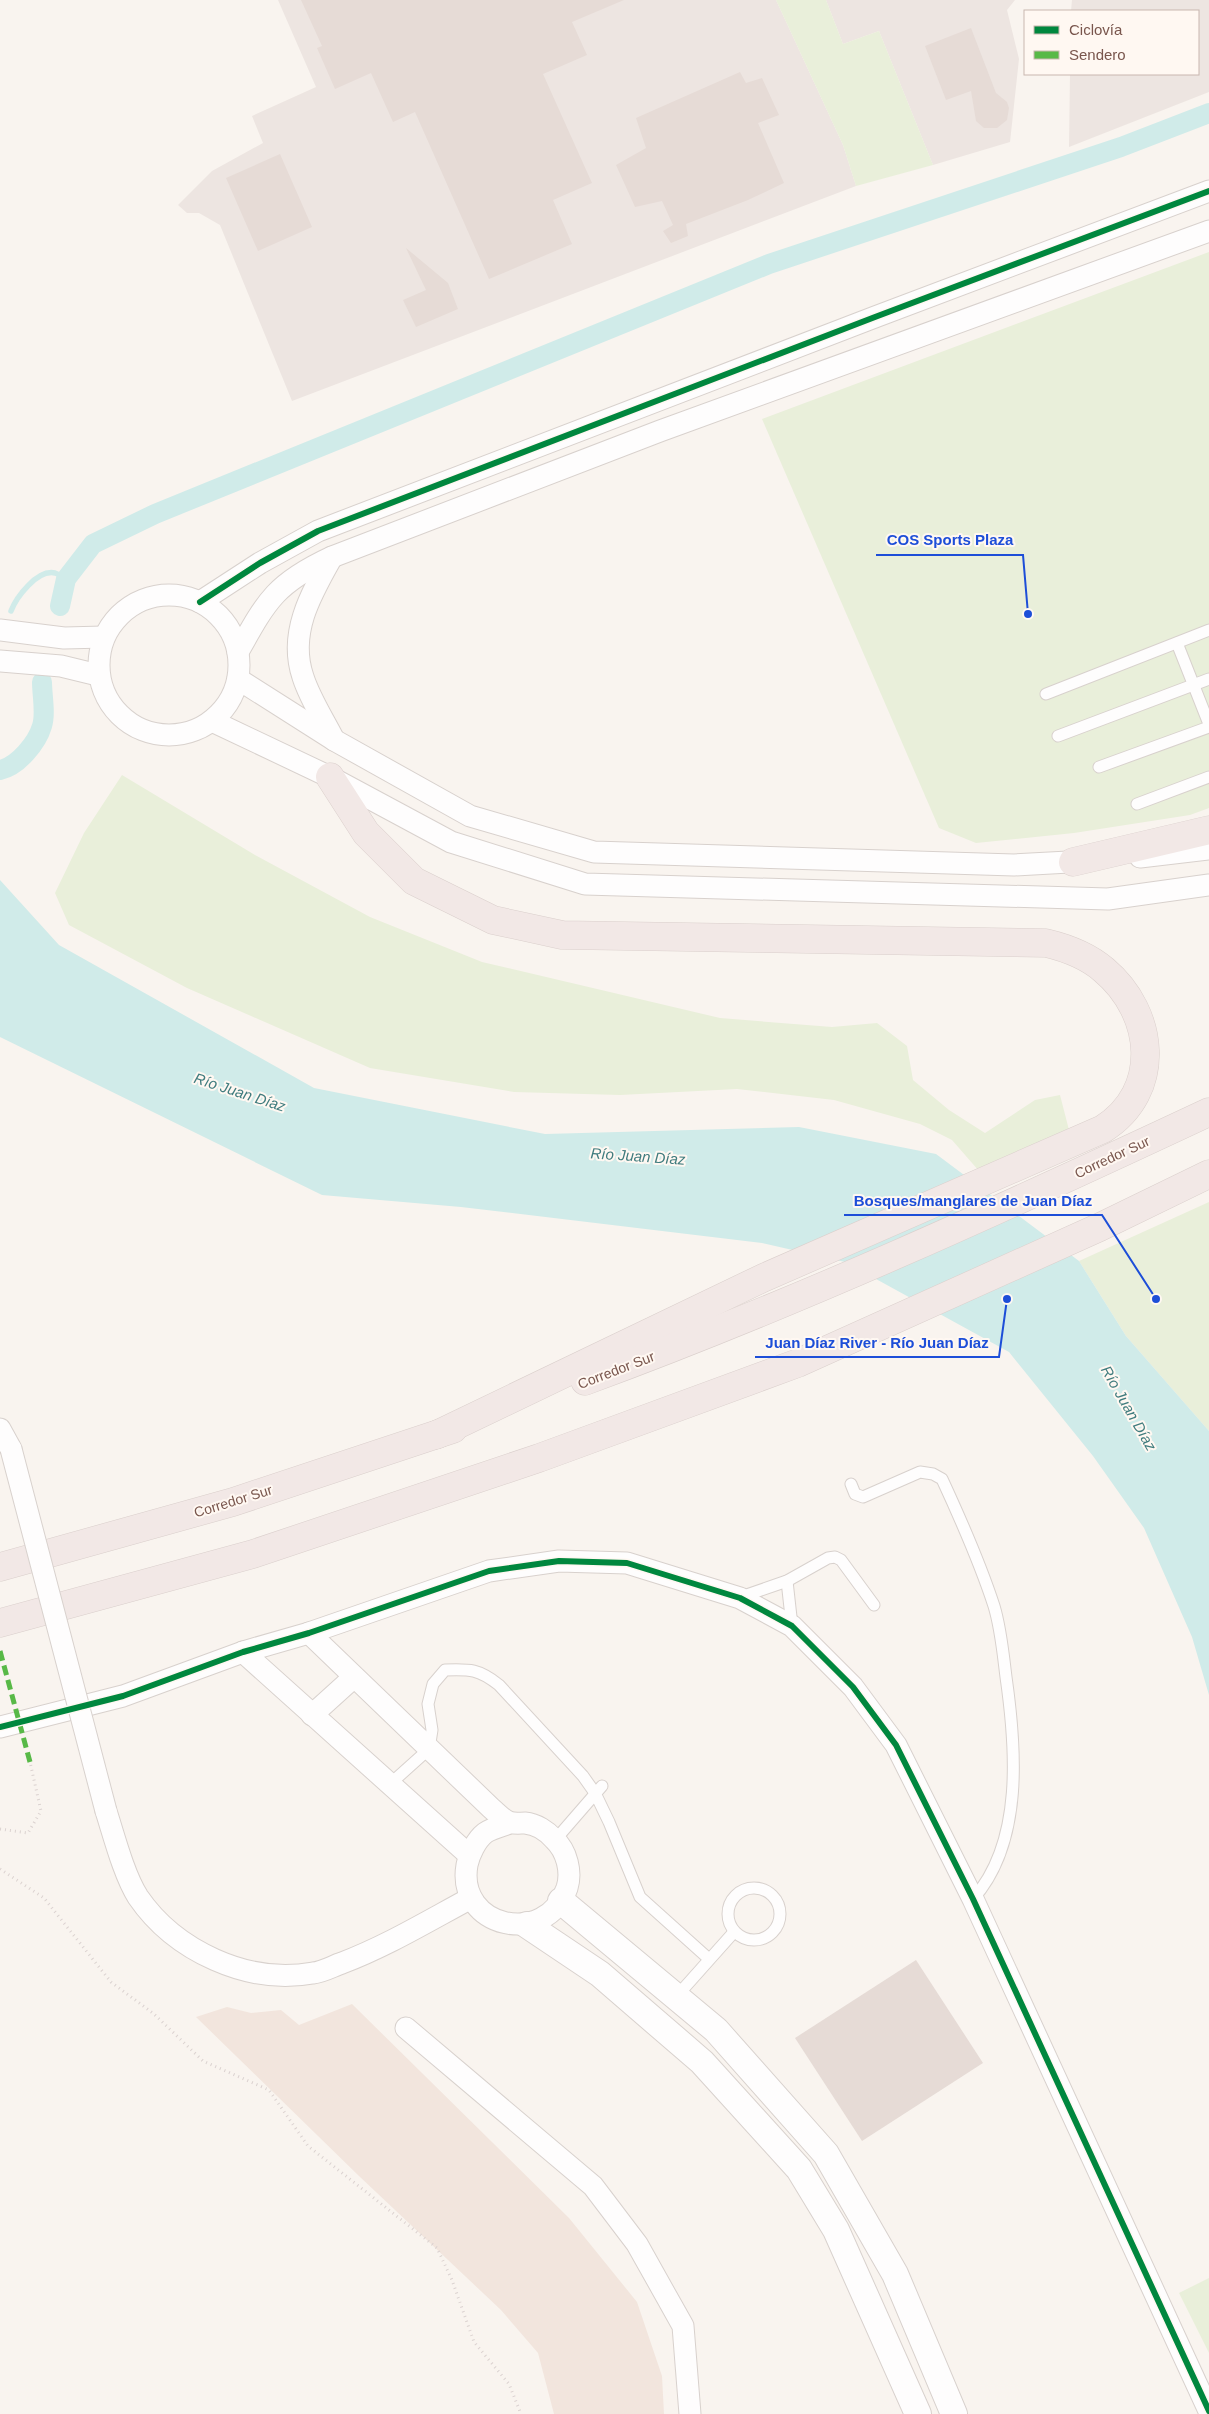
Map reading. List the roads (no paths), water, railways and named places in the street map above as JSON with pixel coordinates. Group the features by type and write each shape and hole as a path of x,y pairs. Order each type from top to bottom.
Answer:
{"highway":[{"path":"330,777 366,833 414,881 493,920 562,935 1032,942 1063,947 1084,956 1104,970 1116,982 1135,1010 1144,1038 1146,1052 1142,1078 1125,1112 1113,1123 1045,1156 763,1278 436,1435"},
{"path":"1073,862 1209,830"},
{"name":"Corredor Sur","path":"0,1567 233,1502 436,1435 637,1362 773,1307 1072,1176 1209,1112"},
{"path":"0,1623 253,1554 539,1458 798,1363 1100,1227 1209,1174"}],"street":[{"path":"200,602 260,563 318,531 699,384 1209,191"},
{"path":"238,652 271,597 289,581 332,557 794,381 1209,231"},
{"path":"794,381 810,361 830,344 875,317"},
{"path":"699,384 750,375 770,375 794,381"},
{"path":"332,557 307,603 297,642 302,677 334,740"},
{"path":"156,596 179,596 200,602 218,615 231,632 238,652 238,679 229,702 212,721 186,734 156,735 129,724 108,702 98,675 98,655 104,637 116,618 134,604 156,596"},
{"path":"0,630 64,638 104,637"},
{"path":"0,661 61,666 98,675"},
{"path":"238,679 334,740 470,816 594,852 1014,865 1073,862 1209,849"},
{"path":"212,721 330,777 451,842 585,884 1108,899 1209,885"},
{"path":"0,1429 11,1449 106,1811 138,1896 170,1934 198,1952 234,1968 276,1975 314,1974 371,1952 471,1898"},
{"path":"0,1727 123,1696 243,1652 309,1633 489,1572 559,1561 626,1563 740,1598 792,1626 854,1687 896,1745 973,1899 1209,2411"},
{"path":"309,1633 429,1749 510,1823"},
{"path":"243,1652 469,1855"},
{"path":"312,1715 354,1677"},
{"path":"510,1823 527,1823 543,1829 556,1840 565,1853 569,1869 568,1886 561,1901 547,1916 527,1924 505,1924 485,1915 471,1898 465,1877 469,1855 485,1833 510,1823"},
{"path":"561,1901 716,2030 826,2154 895,2274 954,2414"},
{"path":"527,1924 600,1974 702,2062 799,2169 836,2230 918,2414"},
{"path":"406,2028 593,2186 637,2244 683,2326 690,2414"}],"lane":[{"path":"1046,694 1209,630"},
{"path":"1099,767 1209,725 1177,643"},
{"path":"1058,736 1209,679"},
{"path":"1137,804 1209,777"},
{"path":"851,1484 855,1494 863,1497 920,1472 933,1474 942,1479 994,1606 1007,1684 1015,1766 1011,1802 1002,1846 994,1869 984,1886 973,1899"},
{"path":"740,1598 787,1581 828,1558 834,1557 840,1560 874,1605"},
{"path":"787,1581 792,1626"},
{"path":"390,1784 429,1749 432,1730 428,1704 433,1684 445,1670 471,1669 486,1675 499,1686 583,1776 598,1789 640,1897 709,1958"},
{"path":"556,1840 583,1810 598,1789"},
{"path":"756,1887 766,1890 774,1896 780,1905 781,1916 779,1926 772,1934 763,1939 753,1941 743,1938 734,1932 729,1923 728,1912 730,1903 737,1894 746,1889 756,1887"},
{"path":"676,1997 734,1932"}],"water":[{"name":"Río Juan Díaz","path":"0,880 59,945 314,1088 545,1134 799,1127 936,1154 1079,1261 1126,1336 1209,1431 1209,1695 1192,1637 1144,1528 1093,1456 1009,1352 845,1262 762,1243 461,1207 322,1195 0,1037"}],"waterway":[{"path":"60,606 66,579 93,544 155,514 769,264 1121,147 1209,113"},
{"path":"11,611 22,592 41,575 55,573 66,579"},
{"path":"0,770 7,768 20,759 39,733 44,716 42,682"}],"place":[{"name":"COS Sports Plaza","path":"1028,614"},
{"name":"Juan Díaz River - Río Juan Díaz","path":"1007,1299"},
{"name":"Bosques/manglares de Juan Díaz","path":"1156,1299"}]}
